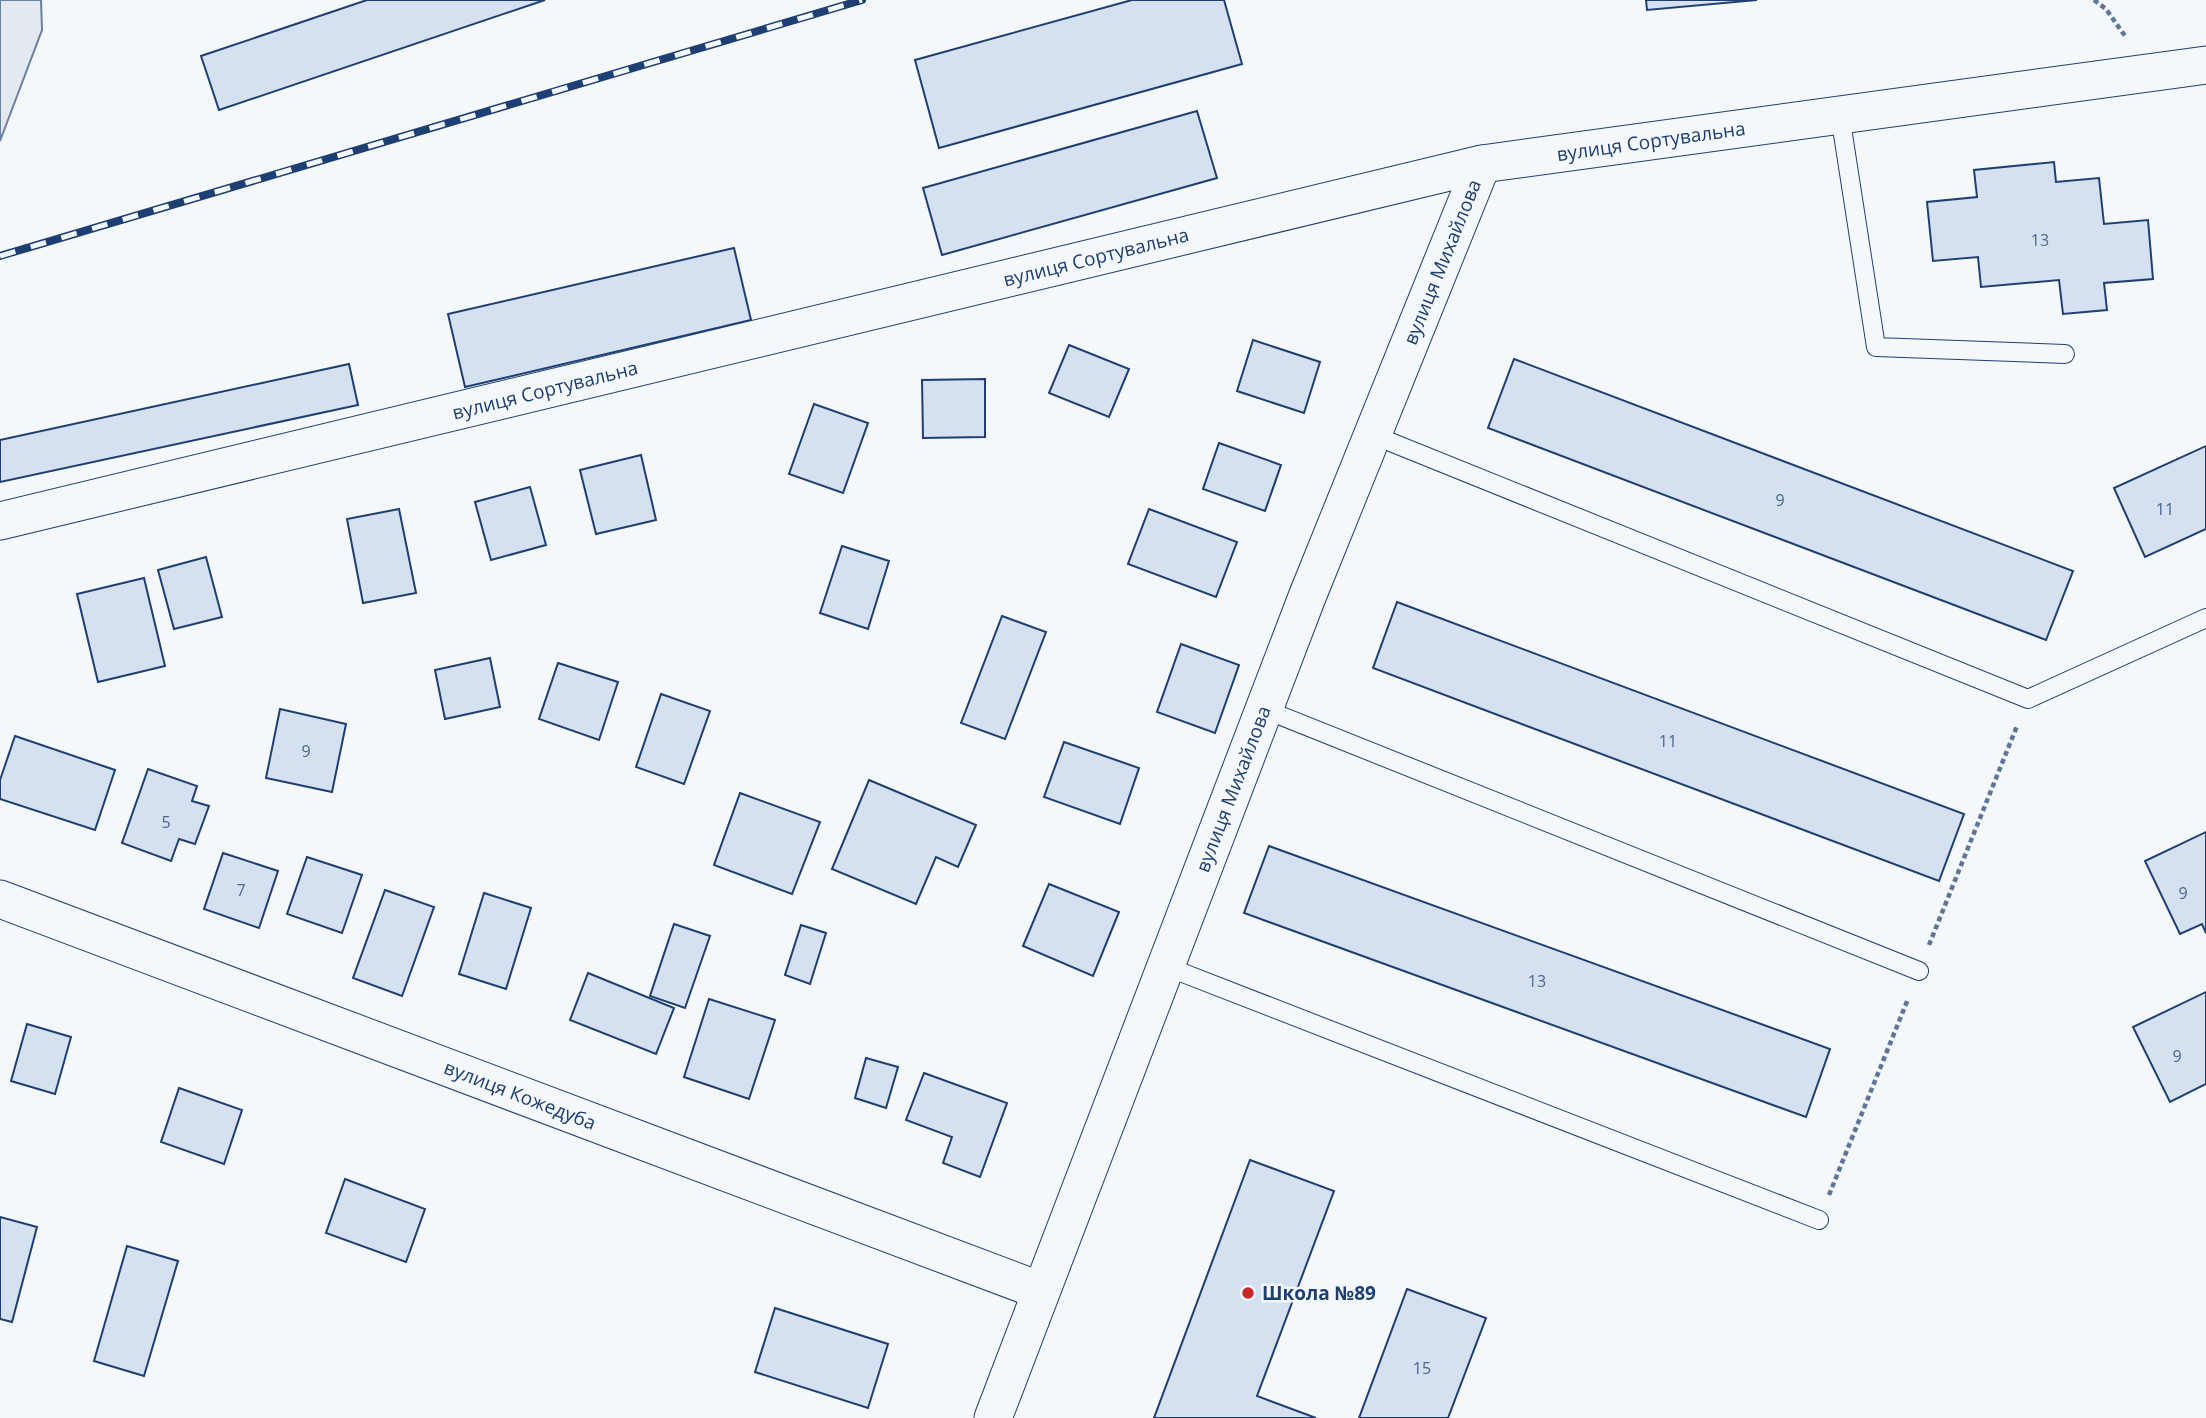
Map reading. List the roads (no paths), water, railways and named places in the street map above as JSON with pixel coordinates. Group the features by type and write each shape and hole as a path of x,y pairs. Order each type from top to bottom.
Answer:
{"street":[{"name":"вулиця Сортувальна","path":"0,521 1482,164 2206,65"},
{"name":"вулиця Михайлова","path":"993,1418 1264,709 1482,164"},
{"name":"вулиця Кожедуба","path":"0,898 1041,1291"}],"lane":[{"path":"1840,115 1876,346 2065,354"},
{"path":"1373,435 2028,699 2206,618"},
{"path":"1264,709 1919,971"},
{"path":"1165,966 1819,1220"}],"railway":[{"path":"0,256 862,0"}],"place":[{"name":"Школа №89","path":"1248,1293"}]}
